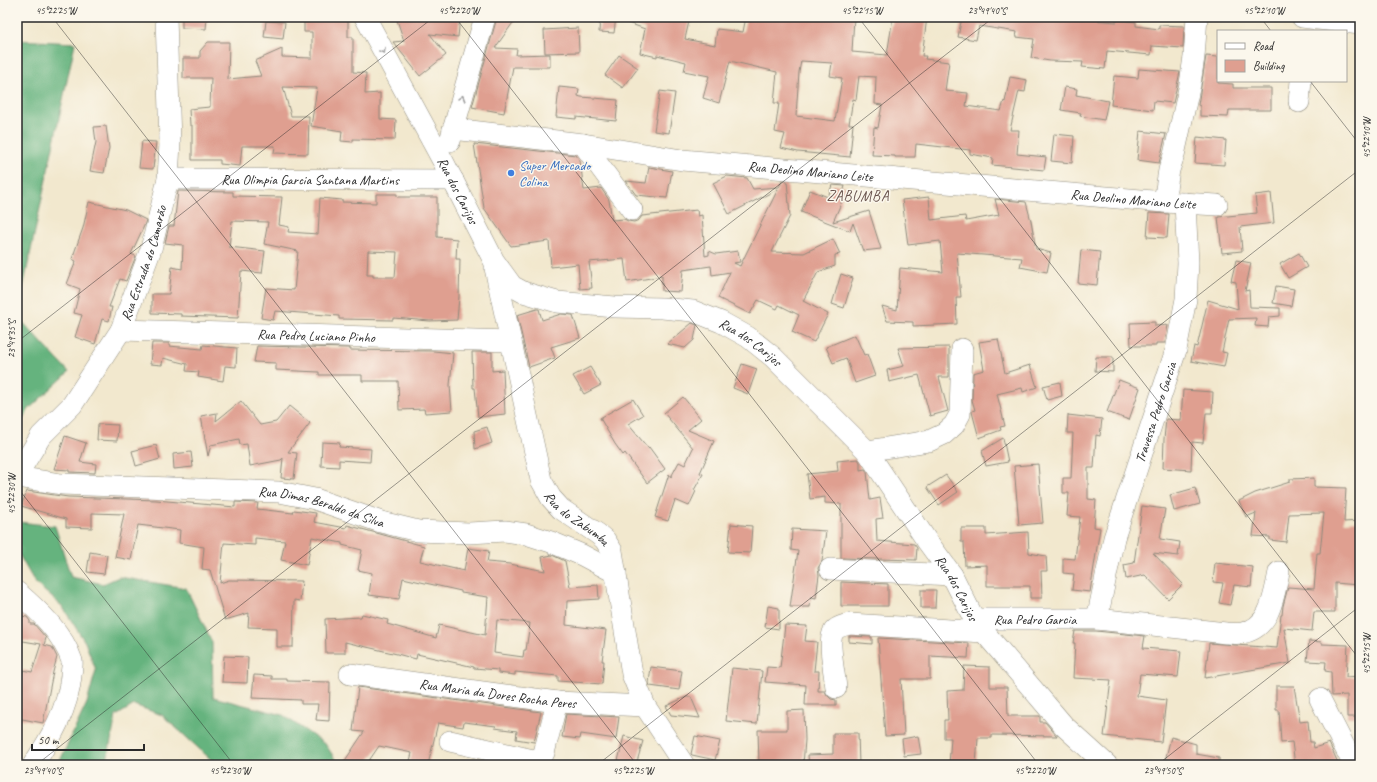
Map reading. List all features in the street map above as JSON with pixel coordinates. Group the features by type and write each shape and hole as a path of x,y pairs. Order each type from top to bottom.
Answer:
{"street":[{"name":"Rua Estrada do Camarão","path":"17,476 41,436 72,405 121,330 151,249 168,179 170,143 166,17"},
{"name":"Rua dos Carijos","path":"364,17 448,172 494,261 512,286 523,292 557,302 693,311 721,322 748,337 773,357 867,451 927,541 952,575 979,625 1064,726 1107,765"},
{"path":"448,172 453,129 485,17"},
{"path":"1164,202 1168,170 1174,155 1190,84 1197,17"},
{"path":"1302,17 1360,24"},
{"path":"1306,30 1308,17"},
{"path":"1299,102 1301,82"},
{"name":"Rua Deolino Mariano Leite","path":"453,129 583,144 682,160 1164,202 1218,205"},
{"path":"583,144 632,210"},
{"name":"Rua Olimpia Garcia Santana Martins","path":"168,179 448,172"},
{"name":"Travessa Pedro Garcia","path":"1097,619 1114,538 1176,350 1186,299 1188,262 1186,203"},
{"name":"Rua do Zabumba","path":"494,261 541,480 551,498 561,509 598,534 605,540 612,551 632,674 645,706 684,765"},
{"name":"Rua Pedro Luciano Pinho","path":"121,330 511,341"},
{"path":"867,451 929,441 944,434 954,425 960,414 962,349"},
{"name":"Rua Dimas Beraldo da Silva","path":"17,476 61,484 279,492 315,499 381,522 418,531 469,533 506,531 526,534 552,542 582,555 616,573"},
{"path":"830,569 952,575"},
{"name":"Rua Pedro Garcia","path":"836,688 831,644 833,632 839,627 848,624 979,625 1097,619 1226,633 1243,633 1254,629 1264,620 1272,606 1279,572"},
{"path":"17,592 47,620 61,638 72,662 70,689 63,710 45,747 32,765"},
{"name":"Rua Maria da Dores Rocha Peres","path":"350,674 557,702 645,706"},
{"path":"1320,699 1354,765"},
{"path":"450,741 533,760 540,758 544,752 557,702"}],"green space":[{"path":"17,40 75,43 17,316"},
{"path":"17,316 69,372 29,409 17,429"},
{"path":"19,522 55,526 71,577 103,584 119,577 186,588 212,642 213,697 283,715 326,745 339,765 217,765 162,715 134,705 116,716 106,765 58,765 87,703 96,670 85,642 62,606 35,583 17,551"}],"building":[{"path":"182,17 207,17 206,29 182,28"},
{"path":"304,17 348,17 348,37 353,37 353,72 366,73 365,94 380,93 380,119 396,120 395,140 353,139 353,142 341,141 342,131 311,126 317,88 283,87 291,116 309,116 308,154 274,153 275,146 242,146 240,166 220,164 220,160 192,160 192,125 190,125 189,109 210,107 211,78 183,78 183,58 200,58 200,51 208,42 229,42 228,79 261,76 255,61 282,49 282,57 312,58 312,32 304,32"},
{"path":"396,17 460,17 458,37 430,34 446,55 420,76 393,42 404,41"},
{"path":"499,17 517,17 495,48 517,49 516,55 550,54 550,67 513,67 504,113 472,107 496,21"},
{"path":"600,17 616,17 614,33 599,32"},
{"path":"618,17 690,17 685,39 715,45 717,29 743,32 746,17 854,17 852,52 887,55 893,17 927,17 922,56 926,56 925,59 949,62 945,91 968,93 966,106 1001,111 1004,101 1005,102 1010,77 1027,80 1025,92 1019,91 1010,130 1019,130 1017,154 1046,157 1044,170 992,165 993,158 970,154 970,150 916,144 915,157 872,155 874,127 878,128 882,105 875,104 876,77 859,76 856,100 853,99 849,124 853,124 850,157 798,152 781,148 785,134 775,132 779,103 774,103 777,72 730,61 719,103 703,98 709,76 684,71 686,62 657,55 657,57 640,53 645,29 617,19","holes":["801,61 832,63 830,76 842,78 835,121 796,116"]},
{"path":"962,17 1053,17 1117,22 1117,20 1136,22 1136,26 1159,29 1159,25 1184,26 1183,48 1152,46 1151,55 1107,51 1105,69 1082,67 1083,62 1050,61 1031,58 1034,39 1016,37 1017,32 979,26 976,40 958,37"},
{"path":"266,21 285,22 283,39 264,37"},
{"path":"578,28 579,52 545,53 544,30"},
{"path":"619,55 638,68 623,88 605,75"},
{"path":"1206,56 1217,57 1218,83 1233,84 1233,88 1271,88 1271,110 1229,110 1228,117 1200,116 1200,106 1198,105"},
{"path":"1139,69 1180,72 1173,103 1154,101 1153,110 1111,105 1114,76 1138,78"},
{"path":"559,87 579,89 578,96 581,97 618,100 616,121 576,117 576,119 556,117"},
{"path":"1065,87 1077,89 1076,95 1108,101 1104,120 1080,116 1081,113 1061,110"},
{"path":"660,91 675,93 669,133 654,131"},
{"path":"106,126 109,148 104,173 90,171 96,142 94,127"},
{"path":"1140,131 1166,134 1159,163 1137,160"},
{"path":"1054,134 1074,136 1072,163 1051,161"},
{"path":"1197,137 1226,140 1224,165 1195,163"},
{"path":"142,141 156,142 153,169 139,168"},
{"path":"474,144 576,155 580,161 584,190 601,188 609,200 612,220 624,219 634,222 639,220 642,216 697,210 698,216 702,215 705,256 709,255 709,251 716,254 738,251 740,262 734,263 740,266 778,189 729,214 713,183 727,176 747,178 753,189 779,187 782,181 787,181 790,216 772,252 804,253 833,239 840,254 835,255 835,266 818,272 803,301 828,314 814,342 792,332 799,315 779,305 777,309 758,300 750,314 718,298 730,272 712,275 711,266 683,270 681,292 662,291 662,276 627,282 624,259 589,262 592,288 580,289 578,264 551,267 549,241 511,246 484,208"},
{"path":"649,167 672,171 667,198 636,195 626,181 646,183"},
{"path":"832,185 845,186 842,201 833,222 869,211 881,249 863,251 853,223 850,231 801,212 810,190 828,197"},
{"path":"178,191 233,192 233,196 282,197 279,225 289,227 288,232 318,234 320,198 342,200 342,202 376,203 376,194 397,194 397,197 437,197 437,237 457,239 456,259 460,259 457,320 430,321 393,318 393,320 339,319 339,316 275,311 273,320 261,318 266,288 294,290 298,251 264,244 268,222 232,221 229,247 265,251 262,273 241,271 238,318 181,316 181,314 152,313 152,294 169,294 172,267 182,269 183,245 165,243 169,226 174,226","holes":["368,251 397,252 395,277 373,277 373,275 367,275"]},
{"path":"1271,193 1274,223 1240,227 1242,251 1222,253 1218,217 1257,213 1255,195"},
{"path":"929,197 931,220 965,216 966,221 999,215 995,199 1026,202 1036,249 1051,253 1047,272 1020,267 1022,258 957,253 961,297 956,297 957,324 913,326 913,322 887,321 882,306 897,310 900,268 943,272 940,241 908,245 902,200"},
{"path":"89,202 126,210 146,220 131,254 136,256 126,281 120,279 109,307 112,307 109,321 102,319 95,344 75,337 82,315 74,313 80,289 67,284 76,261 72,259 83,228"},
{"path":"1149,213 1169,214 1167,238 1147,237"},
{"path":"1081,250 1100,252 1097,285 1078,283"},
{"path":"1299,253 1307,267 1288,278 1280,264"},
{"path":"1236,260 1251,263 1245,291 1249,290 1250,307 1280,308 1280,316 1269,317 1268,327 1255,326 1256,318 1229,319 1222,352 1227,353 1224,367 1191,361 1194,346 1197,347 1208,300 1238,309 1236,282 1231,281"},
{"path":"841,274 853,278 844,308 832,304"},
{"path":"1276,286 1294,289 1291,306 1273,303"},
{"path":"539,309 542,320 561,314 573,315 580,338 551,347 555,358 529,367 517,315"},
{"path":"1155,322 1155,326 1168,325 1165,343 1156,343 1156,346 1131,346 1130,323"},
{"path":"692,323 697,325 694,340 685,348 667,344"},
{"path":"855,335 864,355 867,354 875,376 855,383 846,358 833,363 826,347"},
{"path":"998,339 1005,373 1030,365 1037,387 1023,392 1022,388 997,394 1005,426 1000,427 1001,430 979,438 972,412 975,410 972,400 973,373 984,370 979,342"},
{"path":"152,343 169,343 169,346 202,349 203,345 237,348 236,367 225,366 223,381 198,377 199,372 186,371 187,364 163,358 162,365 150,364"},
{"path":"257,346 350,348 350,350 434,351 453,353 450,385 452,411 425,413 424,409 399,410 398,381 362,381 362,375 319,375 319,372 276,370 276,363 254,362"},
{"path":"949,347 949,377 939,377 948,411 930,416 919,375 889,382 887,370 904,366 898,348"},
{"path":"472,352 492,352 492,371 503,370 505,414 478,417 475,388 473,388"},
{"path":"1096,357 1113,357 1113,372 1095,371"},
{"path":"742,364 757,369 748,394 733,388"},
{"path":"590,367 601,385 584,394 573,376"},
{"path":"1119,380 1140,388 1129,420 1107,412"},
{"path":"1060,382 1062,396 1047,400 1043,386"},
{"path":"1183,390 1213,392 1212,413 1206,413 1203,443 1192,442 1191,470 1163,468 1166,419 1181,420"},
{"path":"683,397 701,419 688,430 714,441 700,473 703,474 694,490 696,491 689,506 675,500 668,521 655,517 669,474 671,477 679,462 685,465 693,448 664,413"},
{"path":"633,399 643,415 628,424 648,448 649,447 665,469 647,483 625,453 623,455 615,444 600,418"},
{"path":"241,401 260,425 276,422 289,406 310,423 288,452 297,453 294,479 281,478 283,458 281,460 250,466 247,444 240,445 239,439 211,445 208,456 201,416 217,413 216,421"},
{"path":"1068,415 1102,419 1100,436 1096,435 1094,468 1088,468 1088,499 1096,500 1094,527 1100,528 1090,592 1072,590 1074,574 1063,573 1063,558 1075,559 1080,517 1067,516 1069,493 1063,493 1063,478 1071,478 1073,433 1067,433"},
{"path":"98,424 118,425 117,441 97,440"},
{"path":"487,427 492,443 475,449 474,431"},
{"path":"65,436 86,443 80,462 96,464 95,473 69,472 69,470 54,469"},
{"path":"1003,438 1008,462 986,466 982,451"},
{"path":"322,442 340,443 339,447 371,449 370,462 339,460 339,467 321,466"},
{"path":"156,445 160,459 136,466 132,451"},
{"path":"191,452 193,467 174,469 173,454"},
{"path":"858,459 860,462 860,470 865,469 867,472 870,500 880,498 883,518 876,519 877,541 914,544 917,548 916,560 841,558 841,504 825,503 825,497 810,499 807,474 838,471 837,461"},
{"path":"1038,464 1043,523 1019,525 1014,466"},
{"path":"946,475 958,492 939,505 927,487"},
{"path":"1314,478 1314,487 1346,488 1344,522 1360,521 1360,564 1358,585 1335,583 1335,612 1314,612 1312,631 1284,628 1290,663 1205,678 1209,643 1277,648 1281,615 1288,587 1314,589 1317,553 1320,553 1324,513 1289,514 1286,542 1270,540 1270,537 1253,536 1256,513 1246,517 1239,501 1255,493 1290,482 1290,479"},
{"path":"1195,488 1200,504 1174,511 1170,495"},
{"path":"27,491 68,497 156,500 235,507 235,502 258,503 257,509 293,513 294,510 316,513 314,522 346,528 347,525 424,546 420,561 464,571 468,548 489,551 487,562 510,564 545,571 542,557 552,555 565,561 570,587 598,585 599,599 567,601 566,625 606,630 602,661 604,661 602,684 558,681 558,676 515,672 515,675 498,673 498,670 474,668 417,654 416,659 345,642 345,653 326,653 325,619 361,617 362,614 388,620 387,624 436,638 439,625 485,635 488,597 461,593 461,591 403,578 399,599 369,595 372,573 358,570 362,550 342,545 342,543 312,537 307,565 281,560 285,541 255,538 255,545 224,543 220,583 229,580 302,581 300,601 294,600 293,647 277,647 277,628 248,627 249,613 225,620 210,570 202,569 204,547 179,543 180,530 138,525 131,560 115,557 124,514 92,513 92,528 66,527 66,519 21,506","holes":["497,620 530,623 526,650 524,650 523,657 494,653"]},
{"path":"1142,506 1165,509 1160,539 1180,542 1178,556 1153,553 1183,584 1168,599 1145,575 1126,579 1124,565 1134,563"},
{"path":"731,524 752,526 750,553 728,552"},
{"path":"961,528 986,528 986,535 1028,532 1029,553 1046,556 1047,571 1041,571 1042,598 1030,598 1030,586 987,586 987,565 965,566 964,542 961,542"},
{"path":"792,529 826,531 822,561 818,568 819,575 816,598 811,597 810,607 790,607 798,551 791,550"},
{"path":"90,552 107,555 104,574 87,572"},
{"path":"1215,563 1253,567 1251,587 1234,585 1230,605 1219,603 1223,583 1213,582"},
{"path":"841,582 888,584 888,606 841,606"},
{"path":"921,590 936,590 935,608 921,608"},
{"path":"768,606 779,608 779,629 765,627"},
{"path":"17,615 27,617 30,624 34,624 46,638 44,645 52,647 57,657 43,723 17,718 17,700 23,670 32,672 41,644 17,640"},
{"path":"785,625 807,626 805,641 817,642 814,671 819,671 818,691 825,691 831,699 836,700 836,705 805,705 806,685 765,682 767,667 780,668"},
{"path":"1075,631 1096,631 1145,636 1143,648 1181,651 1178,677 1140,674 1137,696 1166,700 1161,742 1104,736 1111,680 1073,678 1075,643 1073,643"},
{"path":"849,636 872,637 872,644 849,642"},
{"path":"878,638 969,643 968,658 930,656 930,679 901,679 904,735 885,736"},
{"path":"1309,641 1322,642 1322,644 1348,645 1346,677 1360,676 1360,717 1347,717 1347,695 1332,696 1331,672 1325,671 1326,662 1307,661"},
{"path":"224,656 248,657 247,683 222,682"},
{"path":"964,666 990,667 990,687 1007,687 1008,716 1040,716 1040,722 1045,722 1057,736 992,735 992,738 978,738 976,765 949,765 951,738 944,738 944,720 948,720 947,691 963,690"},
{"path":"651,667 682,671 679,690 650,686"},
{"path":"732,668 762,671 757,724 726,721"},
{"path":"254,675 272,676 272,679 287,679 287,681 330,682 329,721 316,720 318,704 301,704 301,700 252,698"},
{"path":"1276,686 1294,686 1300,722 1308,721 1310,742 1313,742 1314,748 1329,743 1339,765 1295,765 1292,742 1281,743 1279,710 1276,710"},
{"path":"358,687 541,712 534,742 516,739 517,731 495,728 496,726 464,722 463,727 438,723 428,765 409,765 412,753 379,746 366,765 342,765 364,732 353,731"},
{"path":"686,697 691,697 700,718 671,715 666,706"},
{"path":"804,710 805,740 803,765 759,765 758,730 787,730 787,711"},
{"path":"566,714 619,717 616,739 581,734 580,739 562,737"},
{"path":"833,733 858,733 859,765 809,765 808,755 833,754"},
{"path":"624,736 643,741 636,765 617,765"},
{"path":"695,736 720,741 715,760 691,754"},
{"path":"918,736 921,754 904,756 902,739"},
{"path":"1171,737 1196,744 1196,754 1219,758 1219,765 1164,765"}],"place":[{"name":"Super Mercado Colina","path":"511,173"}],"district":[{"name":"ZABUMBA","path":"858,196"}]}
